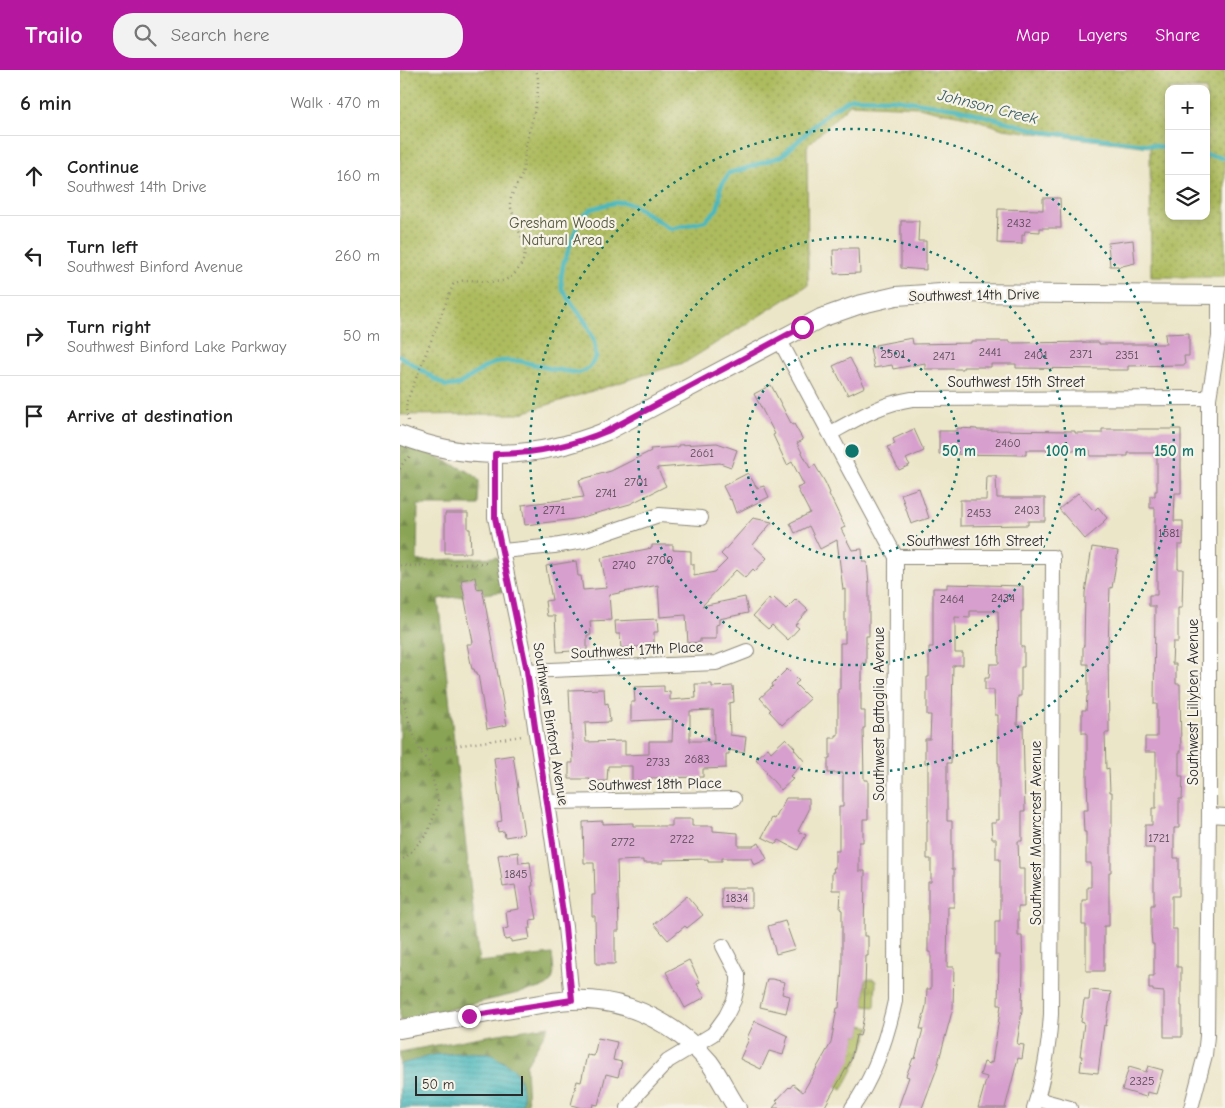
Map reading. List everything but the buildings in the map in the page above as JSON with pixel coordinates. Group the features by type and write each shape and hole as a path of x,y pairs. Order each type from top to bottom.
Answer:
{"street":[{"name":"Southwest 14th Drive","path":"405,431 412,440 466,453 522,454 565,446 607,431 779,339 830,314 896,296 941,293 1222,295"},
{"name":"Southwest Lillyben Avenue","path":"1191,1108 1205,1055 1207,1036 1209,398 1219,337 1222,295"},
{"name":"Southwest Battaglia Avenue","path":"779,339 896,557 895,1001 883,1046 862,1094 852,1108"},
{"name":"Southwest 15th Street","path":"831,433 882,406 896,401 912,399 1209,398"},
{"name":"Southwest Binford Avenue","path":"495,454 495,518 527,671 565,927 572,1000"},
{"path":"503,557 583,541 658,515 701,518"},
{"name":"Southwest 16th Street","path":"896,557 1053,557"},
{"name":"Southwest Mawrcrest Avenue","path":"1035,1103 1049,1040 1051,1014 1053,557"},
{"name":"Southwest 17th Place","path":"527,671 716,663 747,651"},
{"name":"Southwest 18th Place","path":"547,802 734,799"},
{"path":"1209,815 1225,816"},
{"path":"628,1108 639,1092 668,1061 713,1034 726,1016 734,1000 738,976 723,946"},
{"path":"400,1029 572,1000 610,1002 640,1011 673,1029 708,1061 737,1108"},
{"path":"1035,1103 1070,1108"}],"path":[{"path":"405,431 406,405 453,285 463,281 504,280 516,272 522,262 525,242 515,224 510,204 522,174 526,142 536,100 538,75 536,70"},
{"path":"400,469 404,461 412,455 414,450"},
{"path":"400,566 503,557"},
{"path":"400,688 410,725 420,751 428,762 439,803 426,834 407,856 400,861"},
{"path":"420,751 536,734"}],"green space":[{"name":"Gresham Woods Natural Area","path":"400,70 1225,70 1225,277 1151,277 1150,147 1003,129 972,118 919,107 850,104 807,146 808,285 686,362 518,414 400,415"},
{"path":"400,439 473,474 479,481 478,505 418,505 417,561 497,557 510,591 438,599 479,962 552,954 554,973 551,981 544,987 400,1021"},
{"path":"866,979 874,979 876,981 875,1007 864,1006"},
{"path":"862,1025 870,1027 858,1059 842,1090 836,1086 831,1044 853,1048 856,1035 860,1036"},
{"path":"549,1026 526,1065 528,1108 400,1108 400,1052"}],"water":[{"path":"467,1052 489,1053 513,1068 520,1079 524,1100 519,1108 400,1108 401,1064 433,1055"}],"waterway":[{"name":"Johnson Creek","path":"400,356 446,386 458,385 487,366 500,361 520,361 579,373 589,368 596,357 594,341 586,323 562,289 561,279 563,265 580,218 591,209 623,202 633,205 671,229 705,221 717,209 720,199 720,188 729,173 782,156 831,110 852,98 894,99 956,108 1044,132 1165,147"},
{"name":"Johnson Creek","path":"1210,156 1225,158"}],"route":[{"path":"469,1016 572,1000 565,927 527,671 495,518 495,454 522,454 565,446 607,431 802,327"}]}
